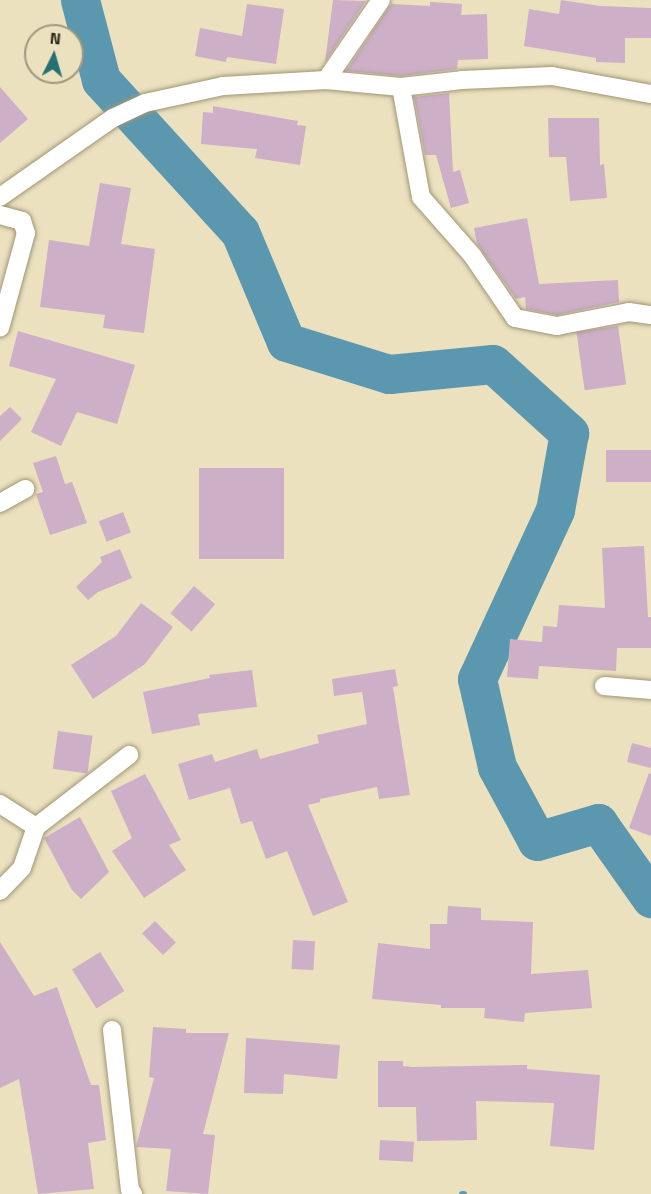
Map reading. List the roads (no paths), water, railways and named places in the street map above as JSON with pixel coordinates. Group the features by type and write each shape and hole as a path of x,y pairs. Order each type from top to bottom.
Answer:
{"street":[{"path":"326,80 381,0"},
{"path":"0,197 113,118 145,103 223,86 326,80 400,87 462,80 552,76 651,94"},
{"path":"400,87 421,197 472,255 515,318 557,326 629,312 651,315"},
{"path":"0,215 22,221 26,233 0,328"},
{"path":"0,503 25,489"},
{"path":"604,686 651,690"},
{"path":"0,891 22,868 36,827 129,755"},
{"path":"0,804 36,827"},
{"path":"112,1030 130,1190 133,1194"}],"waterway":[{"path":"80,0 101,80 240,232 286,342 389,374 493,364 569,433 555,510 477,679 497,767 537,841 598,823 651,898"}]}
